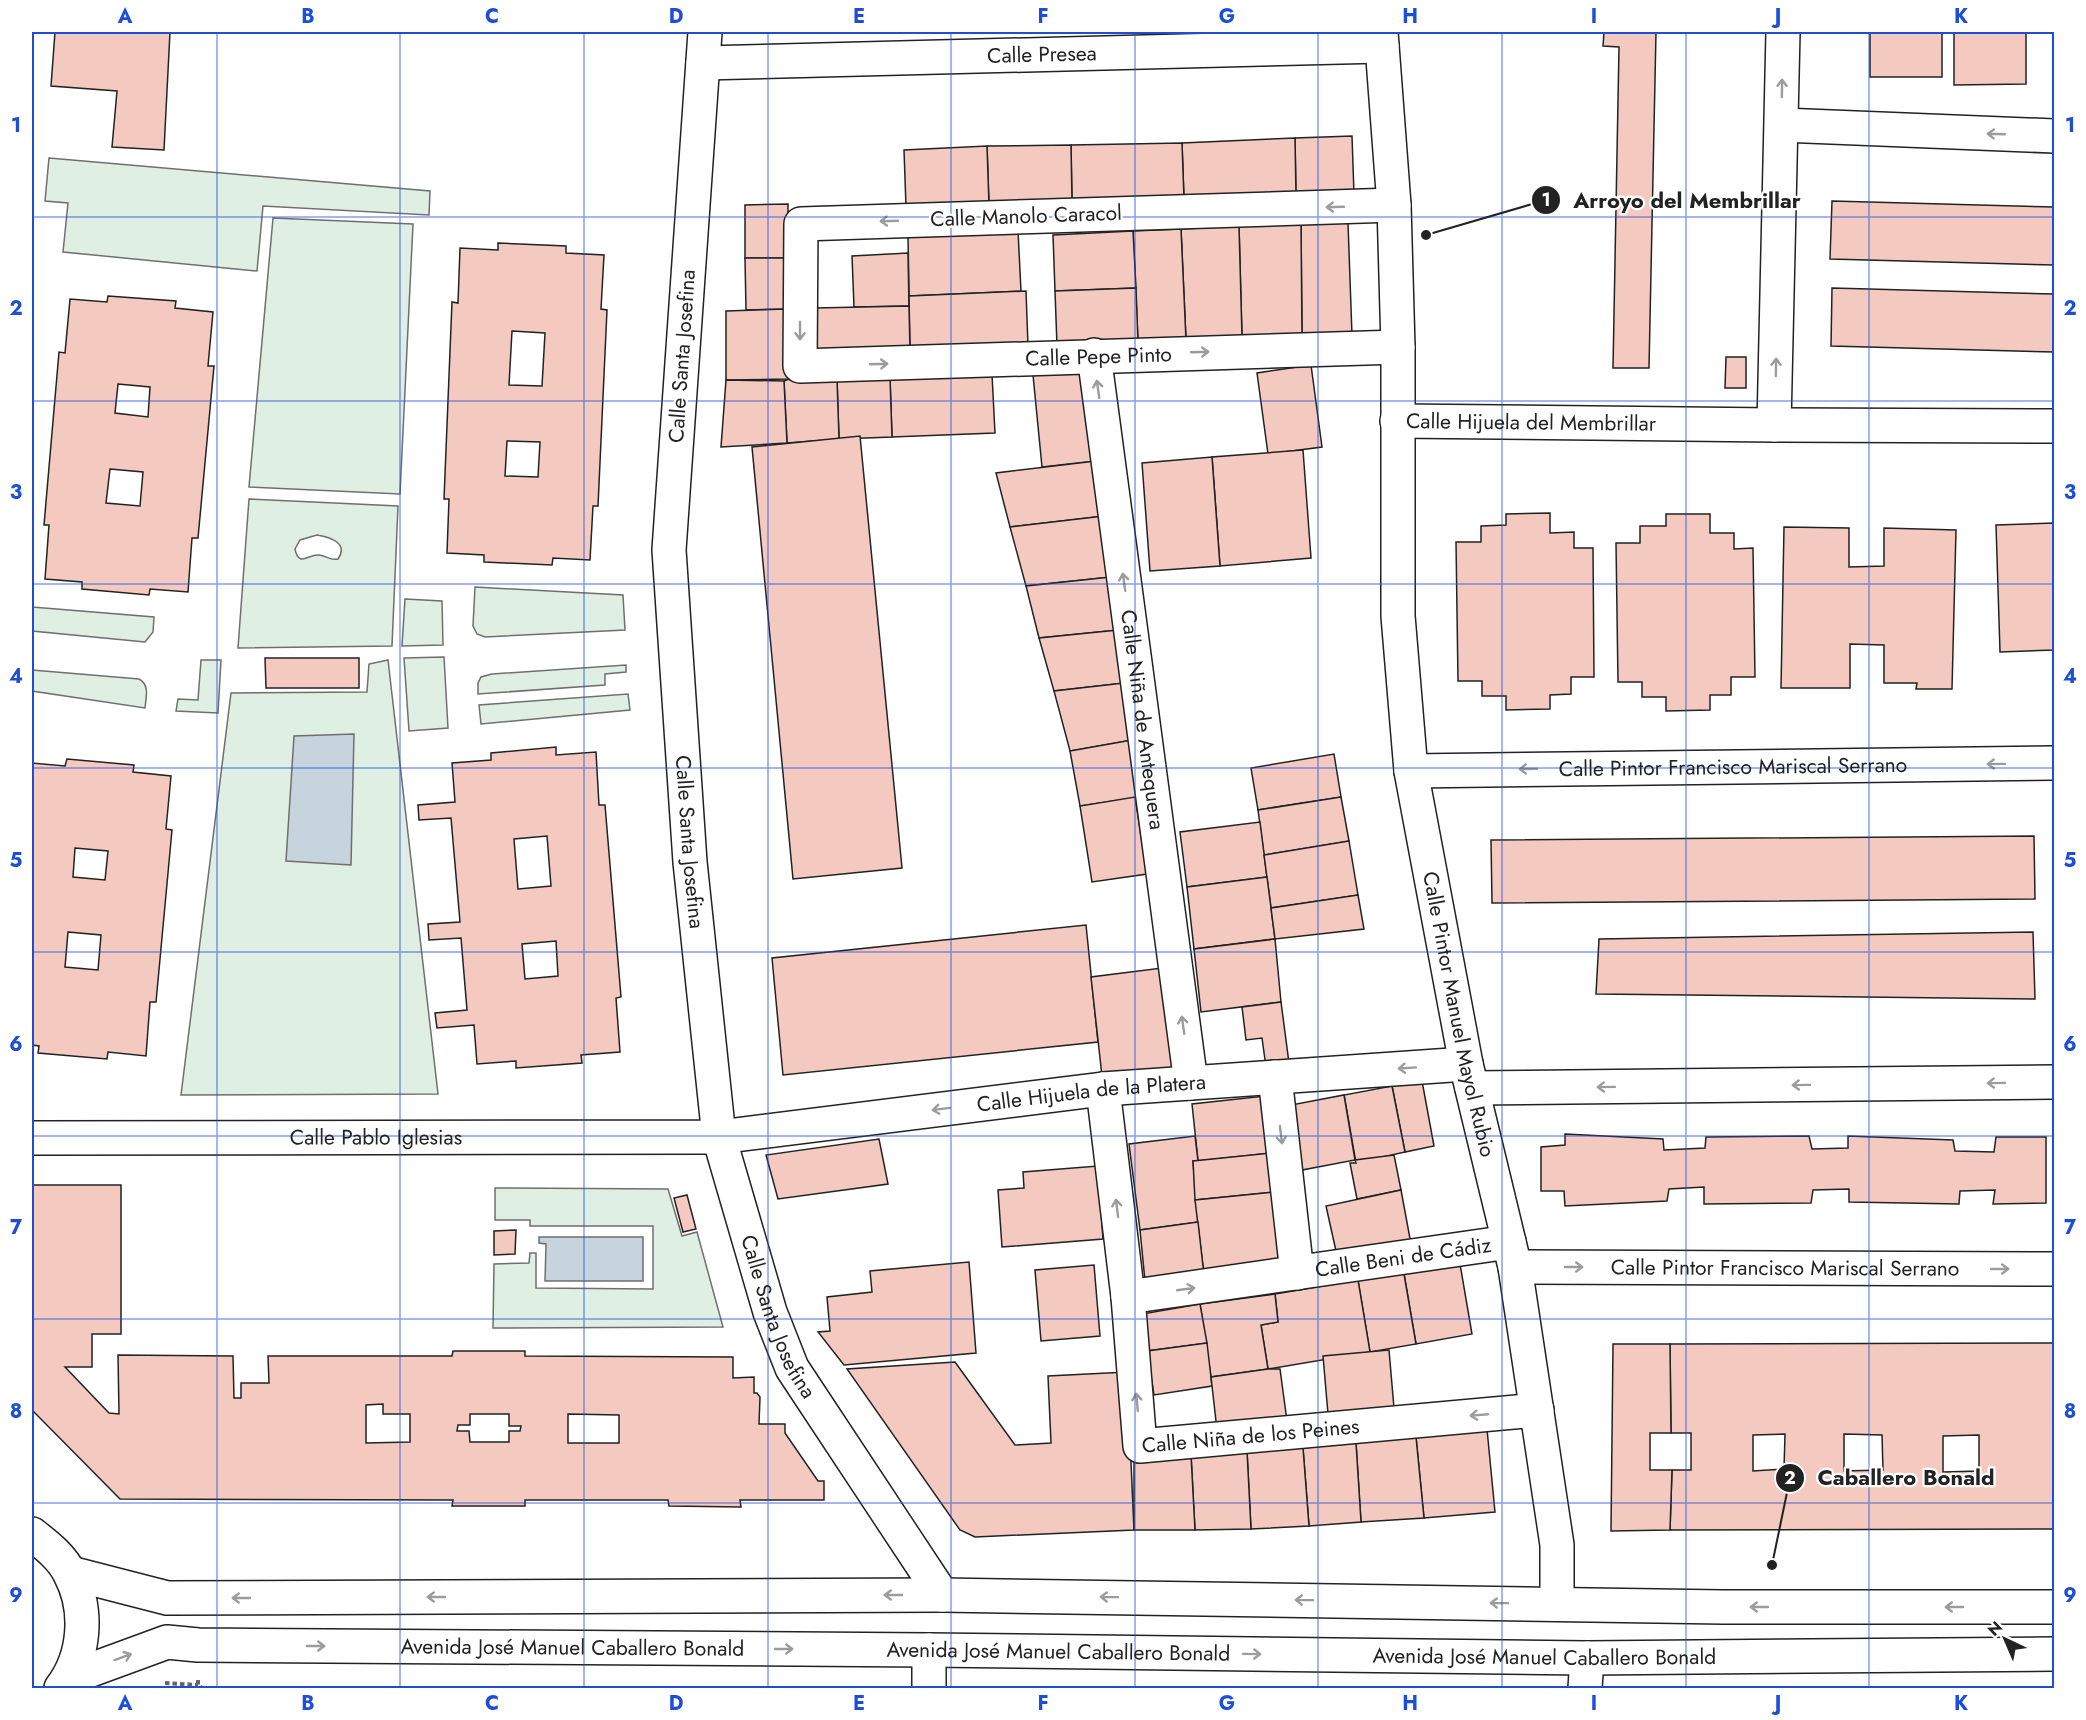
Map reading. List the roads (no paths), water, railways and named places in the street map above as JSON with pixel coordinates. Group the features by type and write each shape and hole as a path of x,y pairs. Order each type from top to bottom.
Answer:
{"street":[{"path":"1774,425 1783,32"},
{"name":"Calle Presea","path":"704,47 1381,39"},
{"name":"Calle Hijuela del Membrillar","path":"1381,39 1394,205 1398,347 1397,422 2055,426"},
{"name":"Calle Santa Josefina","path":"704,47 669,550 690,862 719,1137 770,1312 792,1368 942,1595"},
{"path":"1782,125 2055,136"},
{"name":"Calle Manolo Caracol","path":"800,366 801,224 1394,205"},
{"name":"Calle Pepe Pinto","path":"800,366 1398,347"},
{"name":"Calle Niña de Antequera","path":"1094,356 1191,1083"},
{"name":"Calle Pintor Manuel Mayol Rubio","path":"1397,422 1398,616 1411,771 1469,1076 1512,1255 1557,1545 1557,1603"},
{"name":"Calle Pintor Francisco Mariscal Serrano","path":"1411,771 2055,763"},
{"path":"1469,1076 2055,1082"},
{"name":"Calle Hijuela de la Platera","path":"719,1137 1103,1089 1275,1077 1469,1076"},
{"name":"Calle Beni de Cádiz","path":"1275,1077 1297,1273"},
{"name":"Calle Niña de los Peines","path":"1103,1089 1128,1297 1140,1446 1537,1410"},
{"name":"Calle Pablo Iglesias","path":"32,1138 719,1137"},
{"name":"Calle Pintor Francisco Mariscal Serrano","path":"1512,1255 2055,1269"},
{"name":"Calle Beni de Cádiz","path":"1128,1297 1297,1273 1512,1255"},
{"path":"32,1534 50,1547 70,1573 82,1608 81,1644 65,1683"},
{"path":"70,1573 167,1598 942,1595 1723,1606 2055,1607"},
{"name":"Avenida José Manuel Caballero Bonald","path":"65,1683 167,1642 210,1645 929,1650 1586,1673 2055,1654"},
{"path":"929,1650 929,1689"}],"place":[{"name":"Arroyo del Membrillar","path":"1426,235"},
{"name":"Caballero Bonald","path":"1772,1565"}]}
